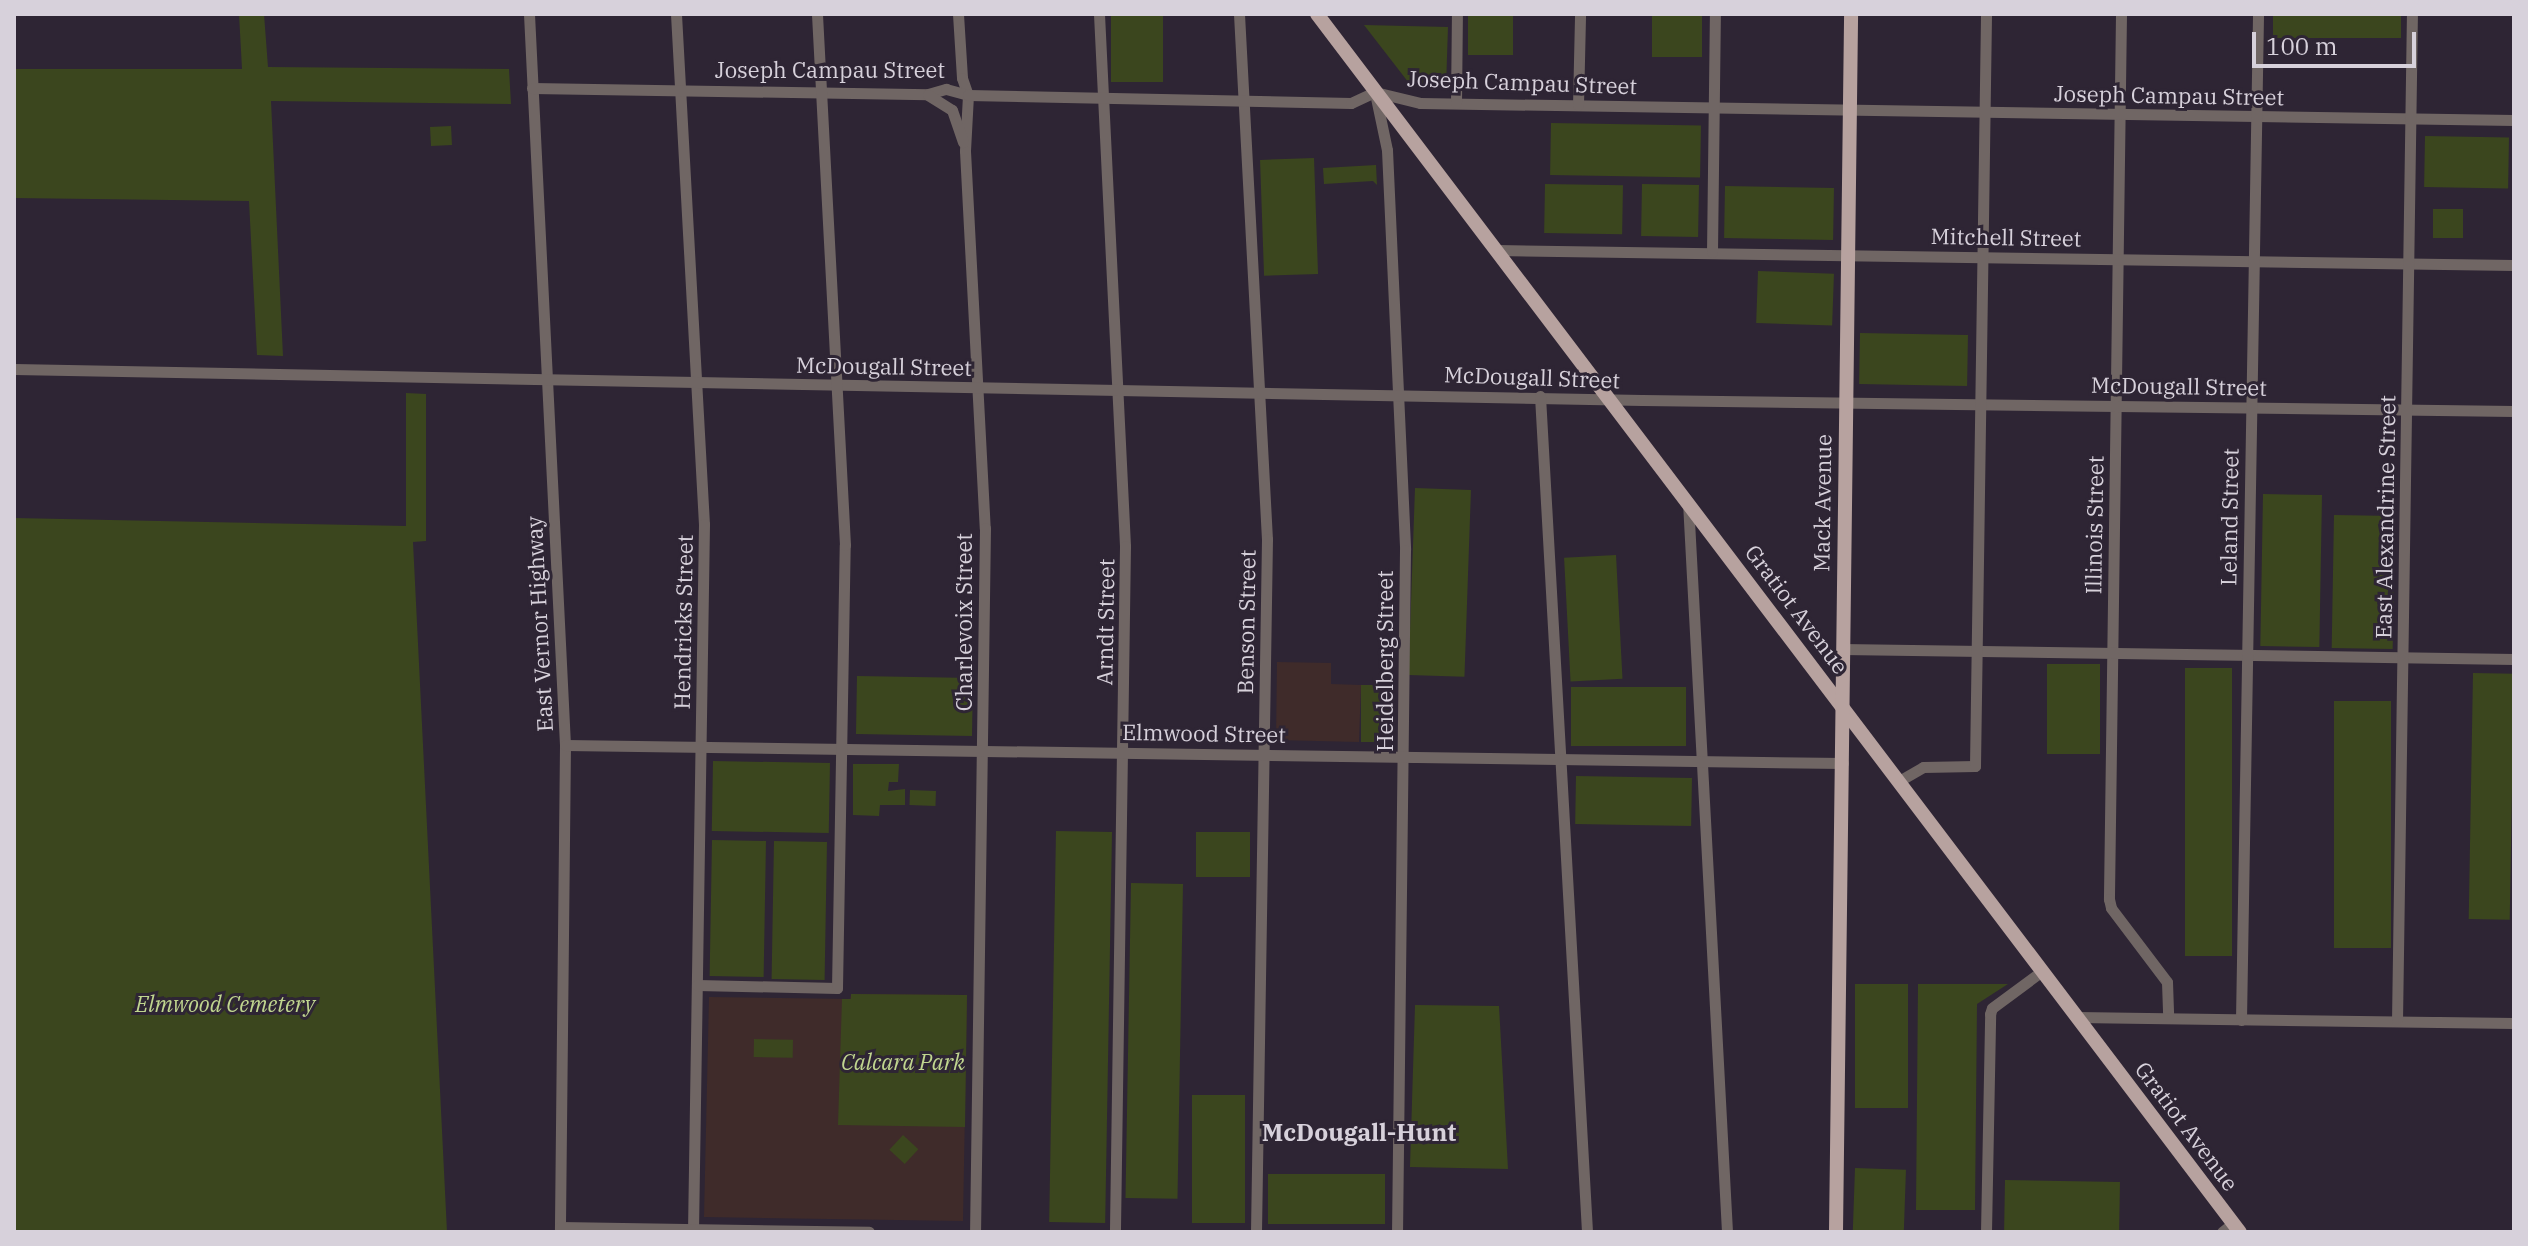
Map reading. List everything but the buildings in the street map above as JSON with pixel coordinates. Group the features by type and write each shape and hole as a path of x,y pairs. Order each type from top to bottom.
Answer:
{"main road":[{"name":"Gratiot Avenue","path":"1317,14 2077,1017 2232,1229"},
{"name":"Mack Avenue","path":"1836,1232 1851,14"}],"street":[{"name":"East Vernor Highway","path":"529,14 565,745 560,1230"},
{"name":"Hendricks Street","path":"676,14 704,524 693,1230"},
{"path":"697,985 837,988 845,545 817,14"},
{"name":"Charlevoix Street","path":"958,14 962,78 968,95 965,151 985,537 975,1232"},
{"name":"Arndt Street","path":"1099,14 1125,546 1115,1232"},
{"name":"Benson Street","path":"1239,14 1267,539 1256,1232"},
{"path":"1456,103 1457,14"},
{"path":"1578,105 1580,14"},
{"path":"1712,252 1715,14"},
{"path":"1899,781 1923,767 1975,766 1986,14"},
{"name":"Illinois Street","path":"2121,14 2110,904 2167,982 2168,1018"},
{"name":"Leland Street","path":"2241,1020 2258,14"},
{"name":"East Alexandrine Street","path":"2397,1021 2412,14"},
{"name":"Joseph Campau Street","path":"532,88 928,94 946,89 968,95 1351,103 1375,92 1420,103 2514,120"},
{"name":"Heidelberg Street","path":"1375,92 1387,150 1405,550 1405,756 1397,1232"},
{"path":"928,94 952,110 965,151"},
{"name":"Mitchell Street","path":"1497,250 2514,265"},
{"name":"McDougall Street","path":"14,369 1609,399 2514,411"},
{"path":"1540,396 1587,1232"},
{"path":"1688,502 1727,1232"},
{"path":"1842,649 2514,659"},
{"name":"Elmwood Street","path":"565,745 1843,763"},
{"path":"1986,1232 1987,1058 1992,1008 2042,971"},
{"path":"2077,1017 2514,1023"},
{"path":"560,1230 869,1232"}],"shaded area":[{"path":"1277,662 1331,663 1331,684 1361,685 1359,742 1276,740"},
{"path":"851,994 967,995 963,1221 704,1217 709,997 850,999"}],"green space":[{"path":"239,14 264,14 268,67 509,69 511,104 271,101 283,356 257,355 249,201 14,198 14,69 242,69"},
{"path":"1111,14 1163,14 1163,82 1111,82"},
{"path":"1468,14 1513,14 1513,55 1468,55"},
{"path":"1652,14 1702,14 1702,57 1652,57"},
{"path":"2273,14 2401,14 2401,38 2273,38"},
{"path":"1364,25 1448,27 1446,87 1412,87"},
{"path":"1551,123 1701,126 1700,178 1550,175"},
{"path":"451,126 452,145 431,146 430,127"},
{"path":"2425,136 2509,137 2508,188 2424,187"},
{"path":"1314,158 1318,274 1264,276 1260,160"},
{"path":"1376,165 1377,185 1373,181 1324,184 1323,168"},
{"path":"1545,184 1623,185 1622,234 1544,233"},
{"path":"1642,184 1699,185 1698,237 1641,236"},
{"path":"1725,186 1834,188 1833,240 1724,238"},
{"path":"2433,209 2463,209 2463,238 2433,238"},
{"path":"1758,271 1834,274 1832,326 1756,323"},
{"path":"1860,333 1968,335 1967,386 1859,384"},
{"name":"Elmwood Cemetery","path":"406,393 426,394 426,541 413,542 447,1232 14,1232 14,518 406,526"},
{"path":"1415,488 1471,490 1464,677 1408,675"},
{"path":"2263,494 2322,495 2319,647 2260,646"},
{"path":"2334,515 2395,516 2393,649 2332,648"},
{"path":"1616,555 1622,679 1571,682 1564,558"},
{"path":"2047,664 2100,664 2100,754 2047,754"},
{"path":"2185,668 2232,668 2232,956 2185,956"},
{"path":"2473,673 2514,674 2510,920 2469,919"},
{"path":"857,676 973,678 972,736 856,734"},
{"path":"1361,685 1395,685 1395,742 1361,742"},
{"path":"1571,687 1686,687 1686,746 1571,746"},
{"path":"2334,701 2391,701 2391,948 2334,948"},
{"path":"713,761 830,763 829,833 712,831"},
{"path":"853,764 899,764 898,782 889,782 888,791 905,789 905,805 880,805 879,816 853,815"},
{"path":"1576,776 1692,778 1691,826 1575,824"},
{"path":"910,790 936,791 935,806 909,805"},
{"path":"1056,831 1112,832 1105,1223 1049,1222"},
{"path":"1196,832 1250,832 1250,877 1196,877"},
{"path":"712,840 766,841 764,977 710,976"},
{"path":"774,841 827,842 825,980 772,979"},
{"path":"1131,883 1183,884 1177,1199 1126,1198"},
{"path":"1855,984 1908,984 1908,1108 1855,1108"},
{"path":"1918,984 2008,984 1977,1004 1975,1210 1916,1210"},
{"name":"Calcara Park","path":"851,994 967,995 965,1127 838,1125 842,999 851,999"},
{"path":"1415,1005 1499,1006 1508,1169 1410,1167"},
{"path":"754,1039 793,1040 793,1058 754,1057"},
{"path":"1192,1095 1245,1095 1245,1223 1192,1223"},
{"path":"903,1135 918,1149 905,1164 889,1150"},
{"path":"1855,1168 1906,1170 1904,1232 1853,1232"},
{"path":"1268,1174 1385,1174 1385,1224 1268,1224"},
{"path":"2005,1180 2120,1182 2119,1232 2004,1232"}],"district":[{"name":"McDougall-Hunt","path":"1359,1133"}]}
